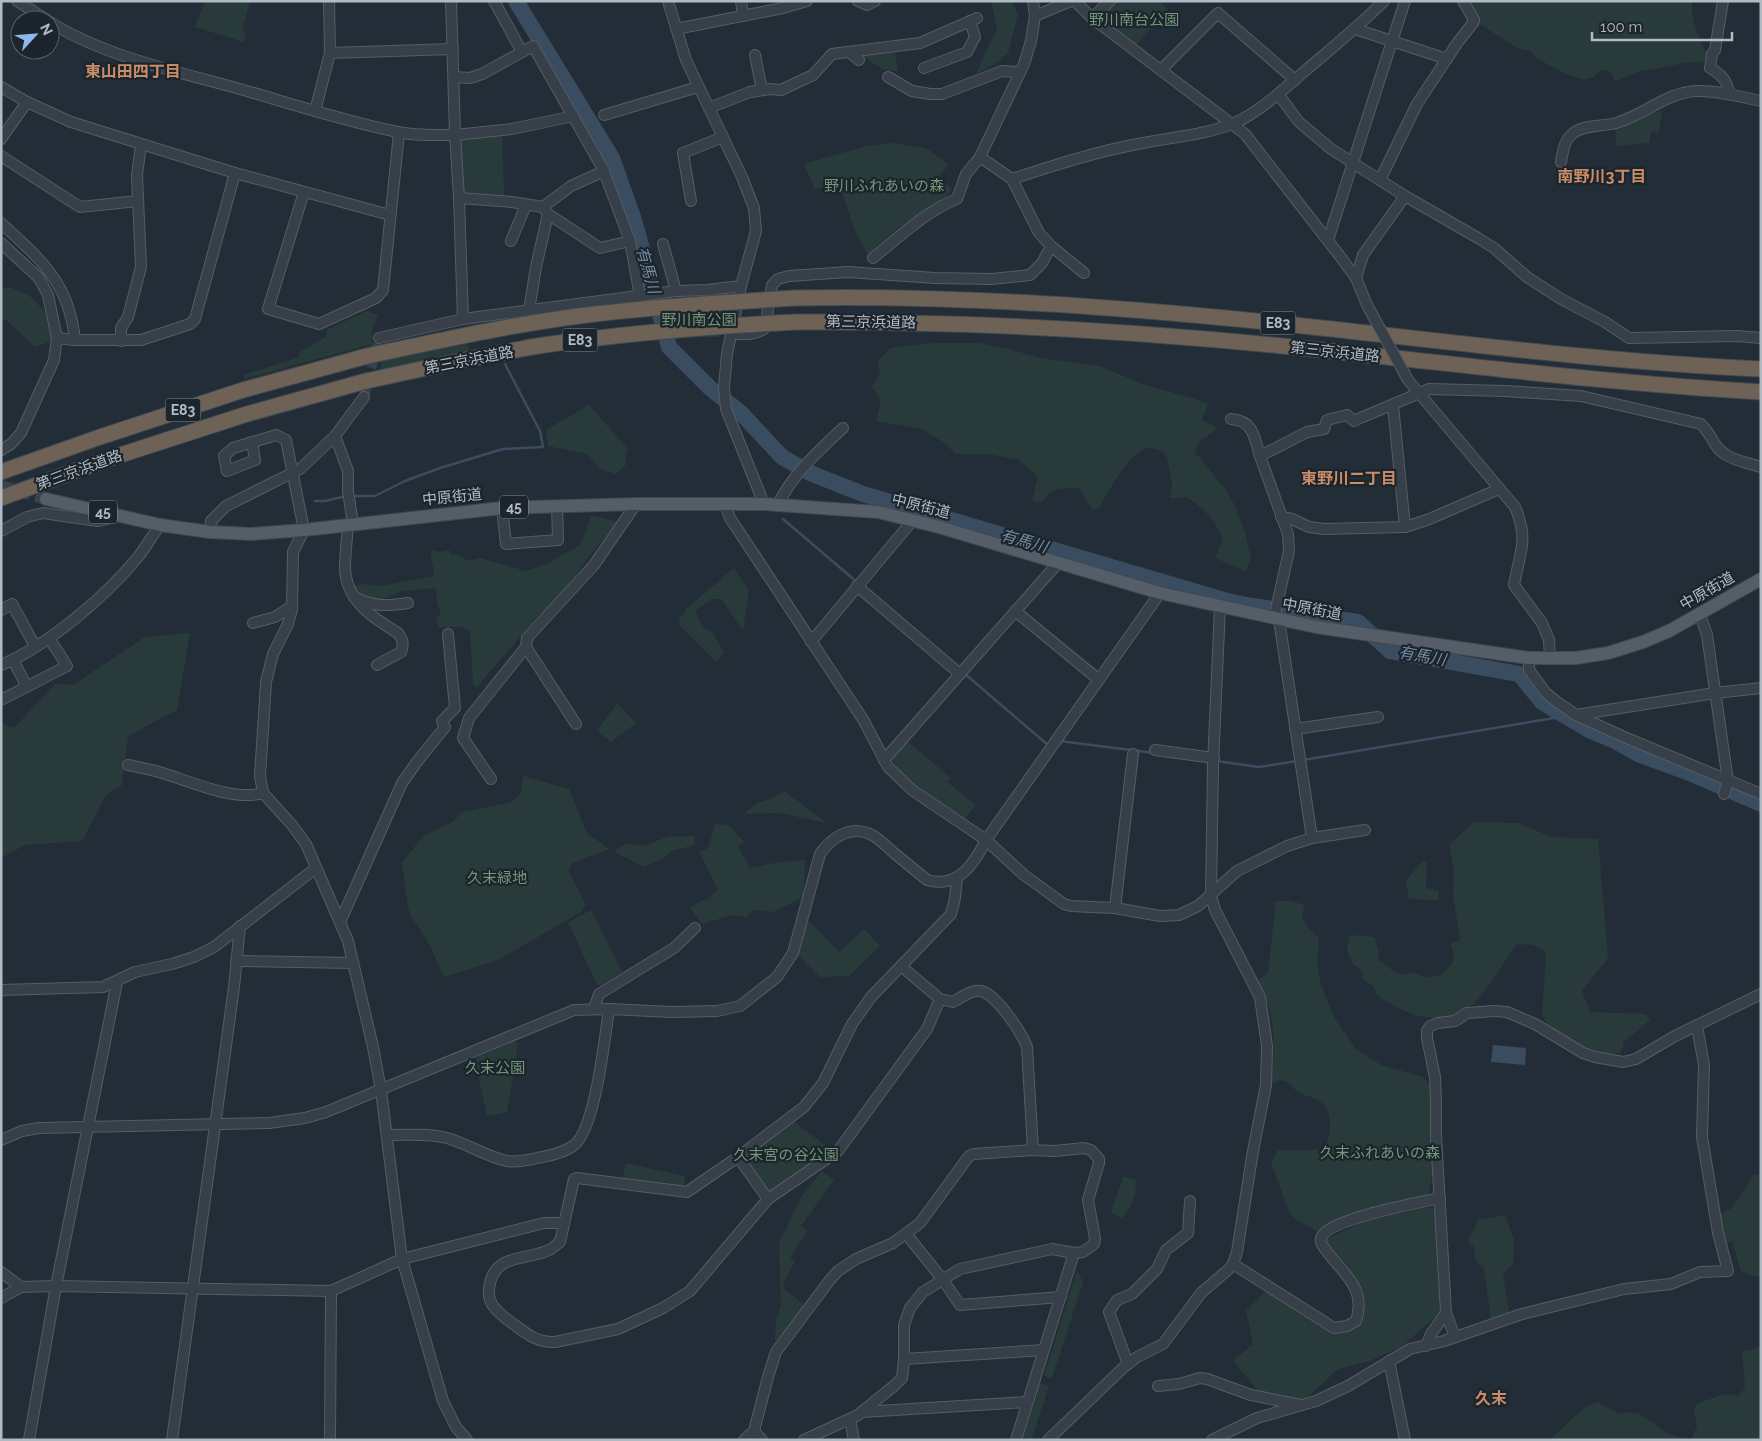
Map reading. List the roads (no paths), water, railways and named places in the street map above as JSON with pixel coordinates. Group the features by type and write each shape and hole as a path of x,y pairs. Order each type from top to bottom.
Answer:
{"highway":[{"name":"第三京浜道路","path":"1,472 243,390 367,356 476,333 595,314 795,298 861,297 992,300 1126,309 1589,357 1761,369"},
{"name":"第三京浜道路","path":"1,498 105,460 238,417 365,389 482,356 544,345 725,325 797,322 989,324 1124,332 1273,345 1624,382 1761,392"}],"main road":[{"name":"中原街道","path":"46,499 160,525 210,532 252,534 502,508 557,506 636,504 771,505 878,512 913,520 1160,593 1324,629 1529,658 1550,659 1576,658 1608,653 1643,642 1700,615 1761,579"}],"street":[{"path":"17,1 31,10"},
{"path":"315,111 330,53 329,1"},
{"path":"452,1 455,135 463,319"},
{"path":"494,1 522,52"},
{"path":"668,1 676,29 698,87 750,194 756,221 756,231 741,286 727,354 724,386 726,409 771,505 807,462 843,428"},
{"path":"741,1 743,16"},
{"path":"676,29 806,1"},
{"path":"858,1 867,5 875,1"},
{"path":"874,258 902,234 945,203 957,198 966,174 980,157 1020,72 1031,41 1035,16 1033,1"},
{"path":"1035,16 1071,1"},
{"path":"1075,1 1092,18 1245,134 1356,278 1367,306 1408,380 1515,507 1522,523 1524,540 1514,585 1542,623 1549,640 1550,659"},
{"path":"1092,18 1110,1"},
{"path":"1012,179 1058,164 1141,143 1209,131 1232,124 1278,94 1355,29 1384,1"},
{"path":"1328,240 1405,1"},
{"path":"1380,180 1417,104 1473,23 1474,20 1463,1"},
{"path":"1723,1 1710,68 1723,77 1728,86 1729,94"},
{"path":"1161,70 1218,13 1295,80"},
{"path":"709,108 750,92 781,90 813,75 832,54 920,43 973,19 975,37 967,52 924,68"},
{"path":"60,27 116,53 315,111 399,132 455,135 512,129 573,115"},
{"path":"1355,29 1447,59"},
{"path":"454,78 470,78 482,74 533,46 604,171 630,242 640,296"},
{"path":"330,53 453,49"},
{"path":"849,52 859,60"},
{"path":"755,55 762,90"},
{"path":"888,76 912,91 942,94 1002,71 1020,72"},
{"path":"1,87 27,102 71,122 235,173 390,216"},
{"path":"604,115 698,87"},
{"path":"1561,162 1567,138 1575,131 1623,121 1677,94 1698,91 1729,94 1761,101"},
{"path":"1278,94 1299,122 1331,149 1405,196 1494,248 1527,277 1561,299 1606,322 1629,338 1738,336 1761,338"},
{"path":"1,140 27,102"},
{"path":"304,192 268,309 319,324 376,298 383,290 399,132"},
{"path":"691,201 683,153 723,137"},
{"path":"120,340 121,328 128,317 141,268 137,175 141,145"},
{"path":"1,156 80,207 138,201"},
{"path":"980,157 1012,179 1039,233 1051,246 1084,273"},
{"path":"529,310 545,211 571,186 604,171"},
{"path":"56,338 75,340 141,340 190,324 195,318 235,173"},
{"path":"1356,278 1362,255 1405,196"},
{"path":"459,198 526,205 545,211 600,248 630,242"},
{"path":"511,241 526,205"},
{"path":"1,223 33,252 51,274 69,308 75,340"},
{"path":"1,243 39,278 48,295 56,338 54,360 21,433 11,444 1,450"},
{"path":"663,244 676,291"},
{"path":"731,334 751,334 760,332 765,328 772,285 778,279 790,276 848,272 935,278 992,279 1030,275 1042,262 1051,246"},
{"path":"379,338 463,319 676,291 741,286"},
{"path":"210,532 211,521 226,506 300,469 335,436 365,389"},
{"path":"1260,456 1307,432 1324,429 1327,420 1347,415 1354,421 1428,389 1505,391 1581,396 1701,424 1711,435 1715,445 1726,455 1761,467"},
{"path":"1393,405 1406,527"},
{"path":"1231,419 1242,420 1250,425 1288,534 1289,551 1277,602 1276,618 1312,838"},
{"path":"252,442 276,435 286,440 304,530 293,552 292,606 288,624 273,654 266,682 260,776 263,793 292,825 306,844 348,941 381,1090 402,1259 443,1402 456,1427 467,1440"},
{"path":"335,436 348,471 351,525 345,569 348,583 361,608 398,633 402,639 403,646 401,652 377,665"},
{"path":"1281,517 1292,519 1309,527 1324,529 1406,527 1499,489"},
{"path":"491,779 463,738 469,718 526,647 528,638 594,565 636,504"},
{"path":"725,505 730,518 864,721 888,767 899,780 986,840 1024,875 1064,904 1115,908 1160,916 1179,914 1198,906 1237,872 1287,846 1312,838 1365,830"},
{"path":"502,508 506,544 558,540 557,506"},
{"path":"1,531 36,514 44,513 98,521 107,519 112,514"},
{"path":"811,642 913,520"},
{"path":"1,665 13,660 49,638 104,592 138,557 160,525"},
{"path":"884,760 1058,563"},
{"path":"858,586 960,674"},
{"path":"1,1140 14,1133 30,1129 269,1123 305,1118 326,1112 381,1090 574,1010 594,1008 672,1012 717,1011 740,1006 776,977 793,953 820,854 827,845 845,832 871,834 927,880 938,883 957,878 975,860 986,840 1160,593"},
{"path":"354,597 380,606 408,603"},
{"path":"1,610 12,604 35,646"},
{"path":"252,623 275,617 292,606"},
{"path":"1048,1440 1128,1364 1137,1357 1164,1344 1201,1293 1233,1264 1237,1252 1253,1150 1266,1085 1267,1046 1260,997 1215,910 1211,896 1220,606"},
{"path":"1016,611 1098,679"},
{"path":"1700,615 1707,635 1727,787"},
{"path":"340,922 402,783 445,727 442,721 455,708 448,634"},
{"path":"1,700 67,666 49,638"},
{"path":"526,647 576,724"},
{"path":"1529,658 1529,670 1546,693 1576,714 1727,787 1761,794"},
{"path":"13,660 27,687"},
{"path":"1576,714 1761,688"},
{"path":"1295,729 1378,717"},
{"path":"1155,750 1214,758"},
{"path":"1115,908 1133,754"},
{"path":"128,765 158,772 222,792 257,795 263,793"},
{"path":"1,990 103,987 135,972 194,957 214,947 316,868"},
{"path":"940,999 927,1029 838,1151 768,1199 690,1290 663,1308 611,1331 556,1342 535,1339 493,1308 488,1294 490,1280 498,1266 511,1259 550,1250 560,1242 574,1179 687,1192 738,1157 804,1107 823,1083 857,1017 871,997 951,914 957,878"},
{"path":"172,1440 240,926"},
{"path":"594,1008 599,994 674,948 695,928"},
{"path":"236,961 354,963"},
{"path":"902,966 940,999 953,1002 973,991 980,990 987,993 1014,1023 1023,1036 1027,1047 1033,1150"},
{"path":"29,1440 56,1286 117,982"},
{"path":"1455,1337 1446,1312 1436,1135 1435,1077 1427,1038 1427,1031 1430,1026 1455,1021 1467,1013 1507,1012 1536,1024 1584,1053 1623,1062 1636,1059 1761,994"},
{"path":"387,1135 438,1136 468,1145 509,1162 548,1156 574,1146 581,1139 591,1114 609,1009"},
{"path":"1212,1440 1257,1418 1304,1405 1348,1386 1410,1349 1455,1337 1522,1314 1614,1292 1671,1284 1700,1272 1728,1271 1718,1234 1702,1137 1704,1065 1697,1026"},
{"path":"744,1440 754,1431 776,1352 829,1280 838,1271 856,1259 893,1243 907,1235 920,1224 969,1156 974,1154 1033,1150 1055,1151 1084,1148 1091,1150 1099,1159 1088,1200 1095,1238 1094,1244 1084,1252 1074,1253 1052,1249 960,1269 923,1292 910,1308 904,1325 902,1378 862,1412 804,1440"},
{"path":"738,1157 768,1199"},
{"path":"1233,1264 1334,1328 1347,1326 1356,1321 1359,1311 1356,1293 1343,1270 1320,1244 1321,1236 1328,1230 1374,1213 1440,1198"},
{"path":"1128,1364 1109,1312 1117,1300 1132,1294 1157,1269 1166,1250 1188,1233 1190,1201"},
{"path":"1,1298 21,1287 56,1286 330,1291 402,1259 544,1223 564,1223"},
{"path":"907,1235 943,1280 960,1305 1061,1297"},
{"path":"1016,1440 1074,1253"},
{"path":"1,1272 21,1287"},
{"path":"330,1291 330,1440"},
{"path":"1426,1346 1431,1334 1446,1312"},
{"path":"904,1360 1044,1350"},
{"path":"1389,1361 1405,1440"},
{"path":"1158,1386 1179,1384 1200,1378 1208,1379 1251,1395 1304,1405"},
{"path":"862,1412 1027,1402"},
{"path":"850,1419 854,1440"},
{"path":"754,1431 762,1440"}],"water":[{"path":"1493,1045 1526,1048 1525,1065 1491,1062"}],"waterway":[{"name":"有馬川","path":"516,1 612,158 634,220 669,347 710,388 741,413 782,457 810,473 863,494 1224,600 1358,622 1390,651 1519,674 1542,702 1591,731 1613,740 1640,755 1687,772 1761,804"},
{"path":"351,496 375,496 405,481 440,468 503,449 543,447 540,431 505,364"},
{"path":"315,501 325,501 346,496"},
{"path":"783,519 858,583"},
{"path":"965,674 1048,745"},
{"path":"1303,760 1566,716"},
{"path":"1060,741 1154,753"},
{"path":"1216,761 1259,767 1297,761"}],"tunnel":[{"path":"364,397 379,338"},
{"path":"1,486 46,499"}],"district":[{"name":"東山田四丁目","path":"133,71"},
{"name":"南野川3丁目","path":"1602,176"},
{"name":"東野川二丁目","path":"1349,478"},
{"name":"久末","path":"1491,1398"}],"park label":[{"name":"野川南台公園","path":"1134,20"},
{"name":"野川ふれあいの森","path":"884,186"},
{"name":"野川南公園","path":"699,320"},
{"name":"久末緑地","path":"497,878"},
{"name":"久末公園","path":"495,1068"},
{"name":"久末ふれあいの森","path":"1380,1153"},
{"name":"久末宮の谷公園","path":"786,1155"}]}
